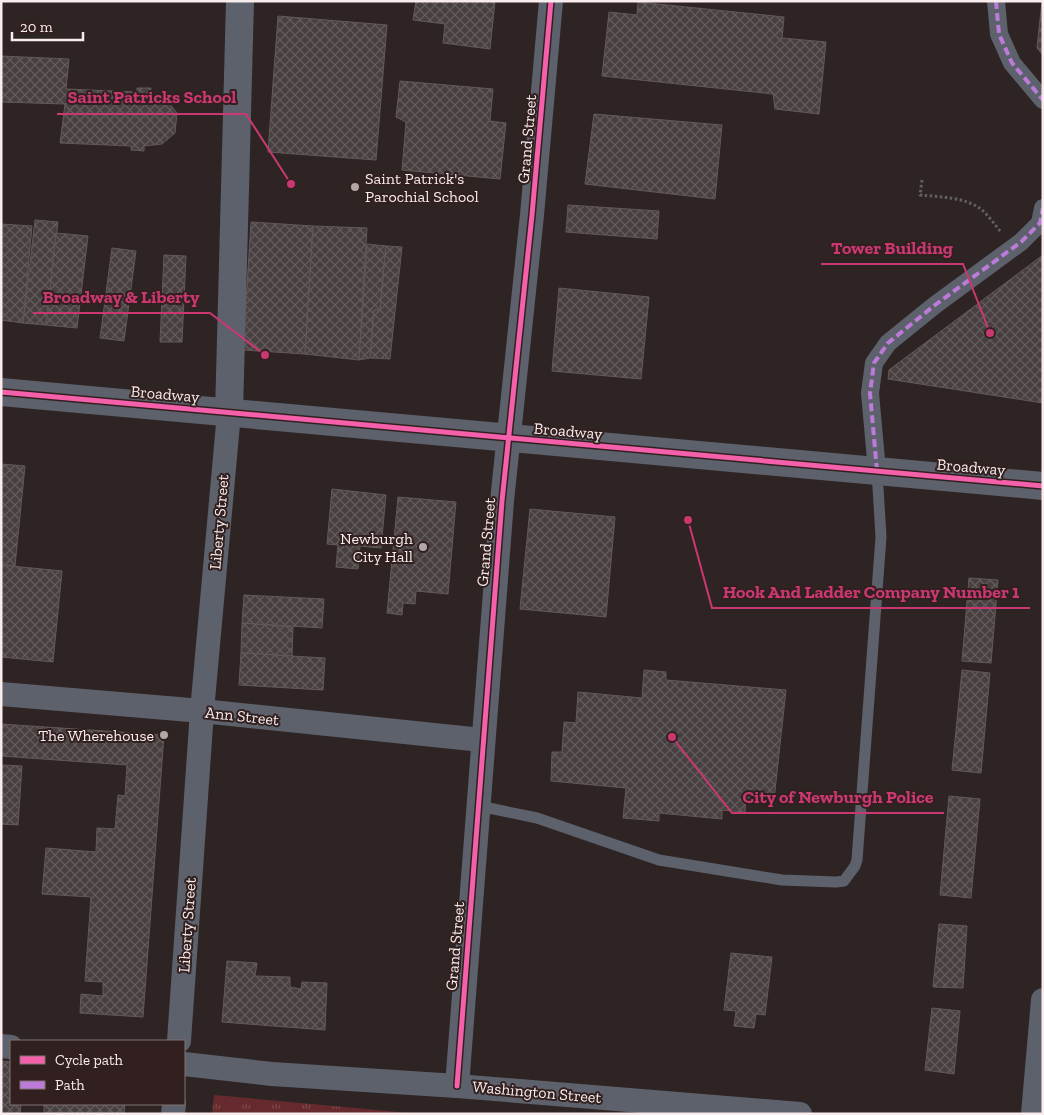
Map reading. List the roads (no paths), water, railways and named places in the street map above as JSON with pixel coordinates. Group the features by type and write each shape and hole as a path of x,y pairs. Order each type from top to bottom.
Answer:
{"street":[{"name":"Liberty Street","path":"179,1040 202,711 229,413 240,1"},
{"name":"Grand Street","path":"457,1086 479,806 482,740 508,439 532,214 551,1"},
{"path":"996,1 999,34 1012,63 1043,100"},
{"path":"877,471 870,393 874,363 888,343 935,305 1014,247 1040,223 1043,208"},
{"name":"Broadway","path":"1,392 1043,486"},
{"name":"Ann Street","path":"1,694 202,711 482,740"},
{"path":"1033,1114 1043,1000"},
{"name":"Washington Street","path":"185,1064 272,1074 457,1086 800,1114"}],"lane":[{"path":"479,806 537,818 659,860 782,880 844,881 857,860 881,537 877,471"}],"place":[{"name":"Saint Patricks School","path":"291,184"},
{"name":"Saint Patrick's Parochial School","path":"355,187"},
{"name":"Tower Building","path":"990,333"},
{"name":"Broadway & Liberty","path":"265,355"},
{"name":"Hook And Ladder Company Number 1","path":"688,520"},
{"name":"Newburgh City Hall","path":"423,547"},
{"name":"The Wherehouse","path":"164,735"},
{"name":"City of Newburgh Police","path":"672,737"}]}
